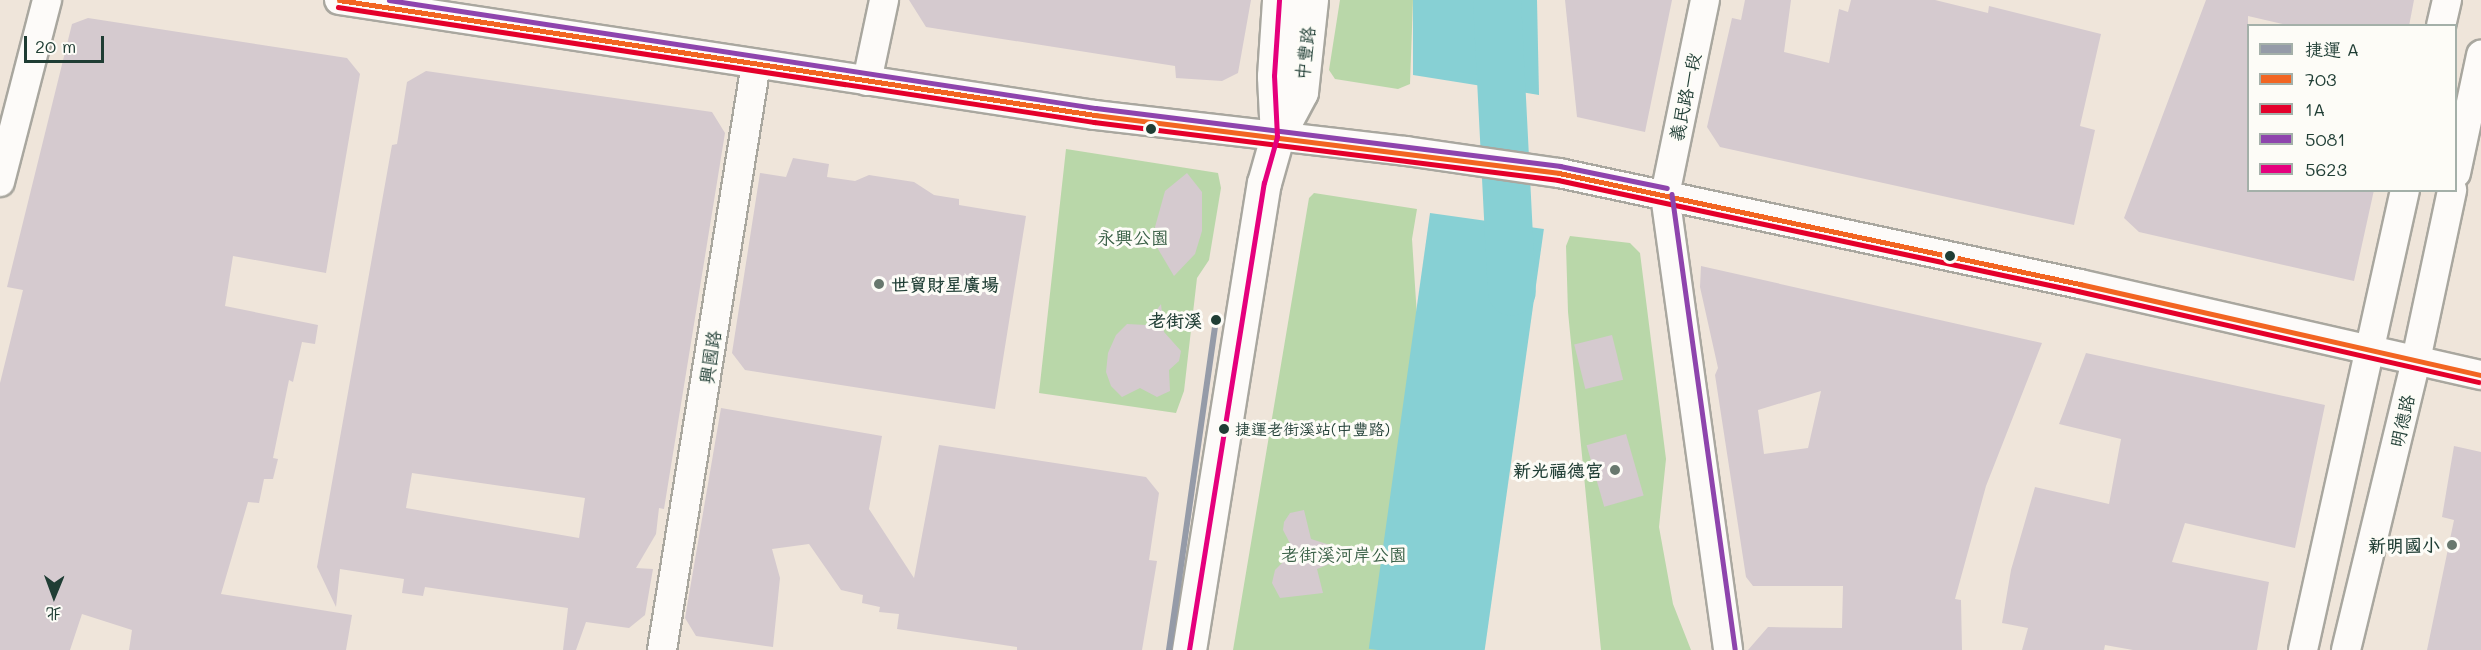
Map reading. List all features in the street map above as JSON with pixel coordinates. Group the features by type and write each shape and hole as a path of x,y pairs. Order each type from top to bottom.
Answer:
{"main road":[{"name":"中豐路","path":"1277,137 1274,76 1279,0"},
{"name":"中豐路","path":"1189,650 1264,183 1277,137 1301,92 1311,0"}],"street":[{"path":"0,182 46,0"},
{"path":"339,0 867,81 1559,173 2481,375"},
{"path":"867,81 884,0"},
{"name":"義民路一段","path":"1705,0 1665,195 1728,650"},
{"path":"2441,24 2447,0"},
{"path":"2457,168 2481,55"},
{"name":"興國路","path":"662,650 756,64"},
{"path":"2303,650 2405,192"},
{"name":"明德路","path":"2346,650 2416,360 2452,192"}],"green space":[{"path":"1340,0 1413,0 1410,84 1398,89 1335,79 1329,70"},
{"name":"永興公園","path":"1066,149 1218,173 1221,188 1209,260 1197,278 1184,391 1176,413 1039,393"},
{"name":"老街溪河岸公園","path":"1314,193 1417,209 1412,239 1418,332 1447,650 1233,650 1309,198"},
{"path":"1570,236 1630,243 1640,253 1666,459 1659,527 1673,604 1691,650 1601,650 1568,312 1566,246"}],"water":[{"path":"1413,0 1537,0 1539,95 1413,75"},
{"path":"1430,213 1544,229 1485,650 1369,649"}],"building":[{"path":"909,0 1251,0 1238,73 1222,81 1176,78 1175,66 926,27"},
{"path":"1565,0 1672,0 1645,132 1577,117"},
{"path":"1745,0 1791,0 1784,52 1829,63 1839,9 1848,12 1851,0 1935,0 1988,13 1989,6 2101,34 2080,126 2095,130 2074,225 1720,147 1707,127 1732,18 1741,20"},
{"path":"2206,0 2414,0 2409,24 2282,24 2248,16 2247,192 2374,192 2354,281 2139,232 2124,218"},
{"path":"88,18 347,58 360,74 326,273 233,256 225,306 318,325 315,344 302,342 293,382 289,380 273,458 278,459 273,479 264,479 259,503 248,502 221,594 352,615 346,650 129,650 132,630 82,614 70,650 0,650 0,383 23,290 7,287 72,24"},
{"path":"426,71 712,112 725,133 664,509 659,508 656,534 636,568 653,569 645,615 629,628 586,622 576,650 563,650 568,608 425,587 423,596 402,593 404,579 340,569 336,607 317,567 392,145 397,144 407,82","holes":["412,473 585,498 579,538 406,508"]},
{"name":"世貿財星廣場","path":"793,158 829,164 827,177 855,181 869,175 914,182 934,195 959,199 959,205 1026,216 995,409 745,370 732,353 760,173 786,177"},
{"path":"1187,173 1202,192 1202,231 1195,254 1174,276 1158,249 1155,227 1165,191"},
{"path":"1701,266 2042,343 1986,486 1955,599 1961,600 1962,650 1748,650 1768,627 1842,628 1843,586 1753,586 1746,577 1715,375 1718,368 1700,287","holes":["1821,391 1808,448 1764,454 1758,410"]},
{"path":"1161,304 1164,332 1181,351 1179,361 1169,370 1170,391 1157,397 1140,388 1122,397 1111,386 1106,372 1108,353 1116,335 1127,324 1146,325"},
{"path":"1612,335 1623,380 1585,389 1574,344"},
{"path":"2086,353 2325,405 2295,548 2185,523 2172,562 2269,582 2257,650 2133,650 2105,645 2104,650 2022,650 2028,628 2002,623 2011,570 2035,487 2109,504 2121,439 2059,424"},
{"path":"721,408 882,436 869,509 914,578 939,445 1146,477 1159,493 1149,560 1157,561 1142,650 1017,650 1017,647 897,629 899,614 879,612 880,607 862,603 863,595 841,590 809,544 772,549 780,578 773,647 696,636 685,618"},
{"name":"新光福德宮","path":"1626,434 1644,496 1604,507 1587,445"},
{"name":"新明國小","path":"2454,446 2481,452 2481,650 2427,650 2454,520 2442,517"},
{"path":"1304,510 1311,539 1330,545 1332,563 1317,569 1323,593 1280,598 1272,583 1275,570 1294,551 1283,530 1284,522 1290,513"}],"waterway":[{"name":"老街溪","path":"1497,0 1512,292"}],"metro line":[{"name":"A","path":"1169,650 1216,320"}],"transit line":[{"name":"703","path":"339,0 1095,115 1559,173 2080,284 2481,375"},
{"name":"5081","path":"389,0 1096,108 1560,166 1667,188"},
{"name":"5623","path":"1189,650 1264,183 1277,137 1274,76 1279,0"},
{"name":"1A","path":"338,7 1094,122 1558,180 2078,291 2479,382"},
{"name":"5081","path":"1672,194 1735,649"}],"place":[{"name":"世貿財星廣場","path":"879,284"},
{"name":"老街溪","path":"1216,320"},
{"name":"捷運老街溪站(中豐路)","path":"1224,429"},
{"name":"新光福德宮","path":"1615,470"},
{"name":"新明國小","path":"2452,545"}]}
